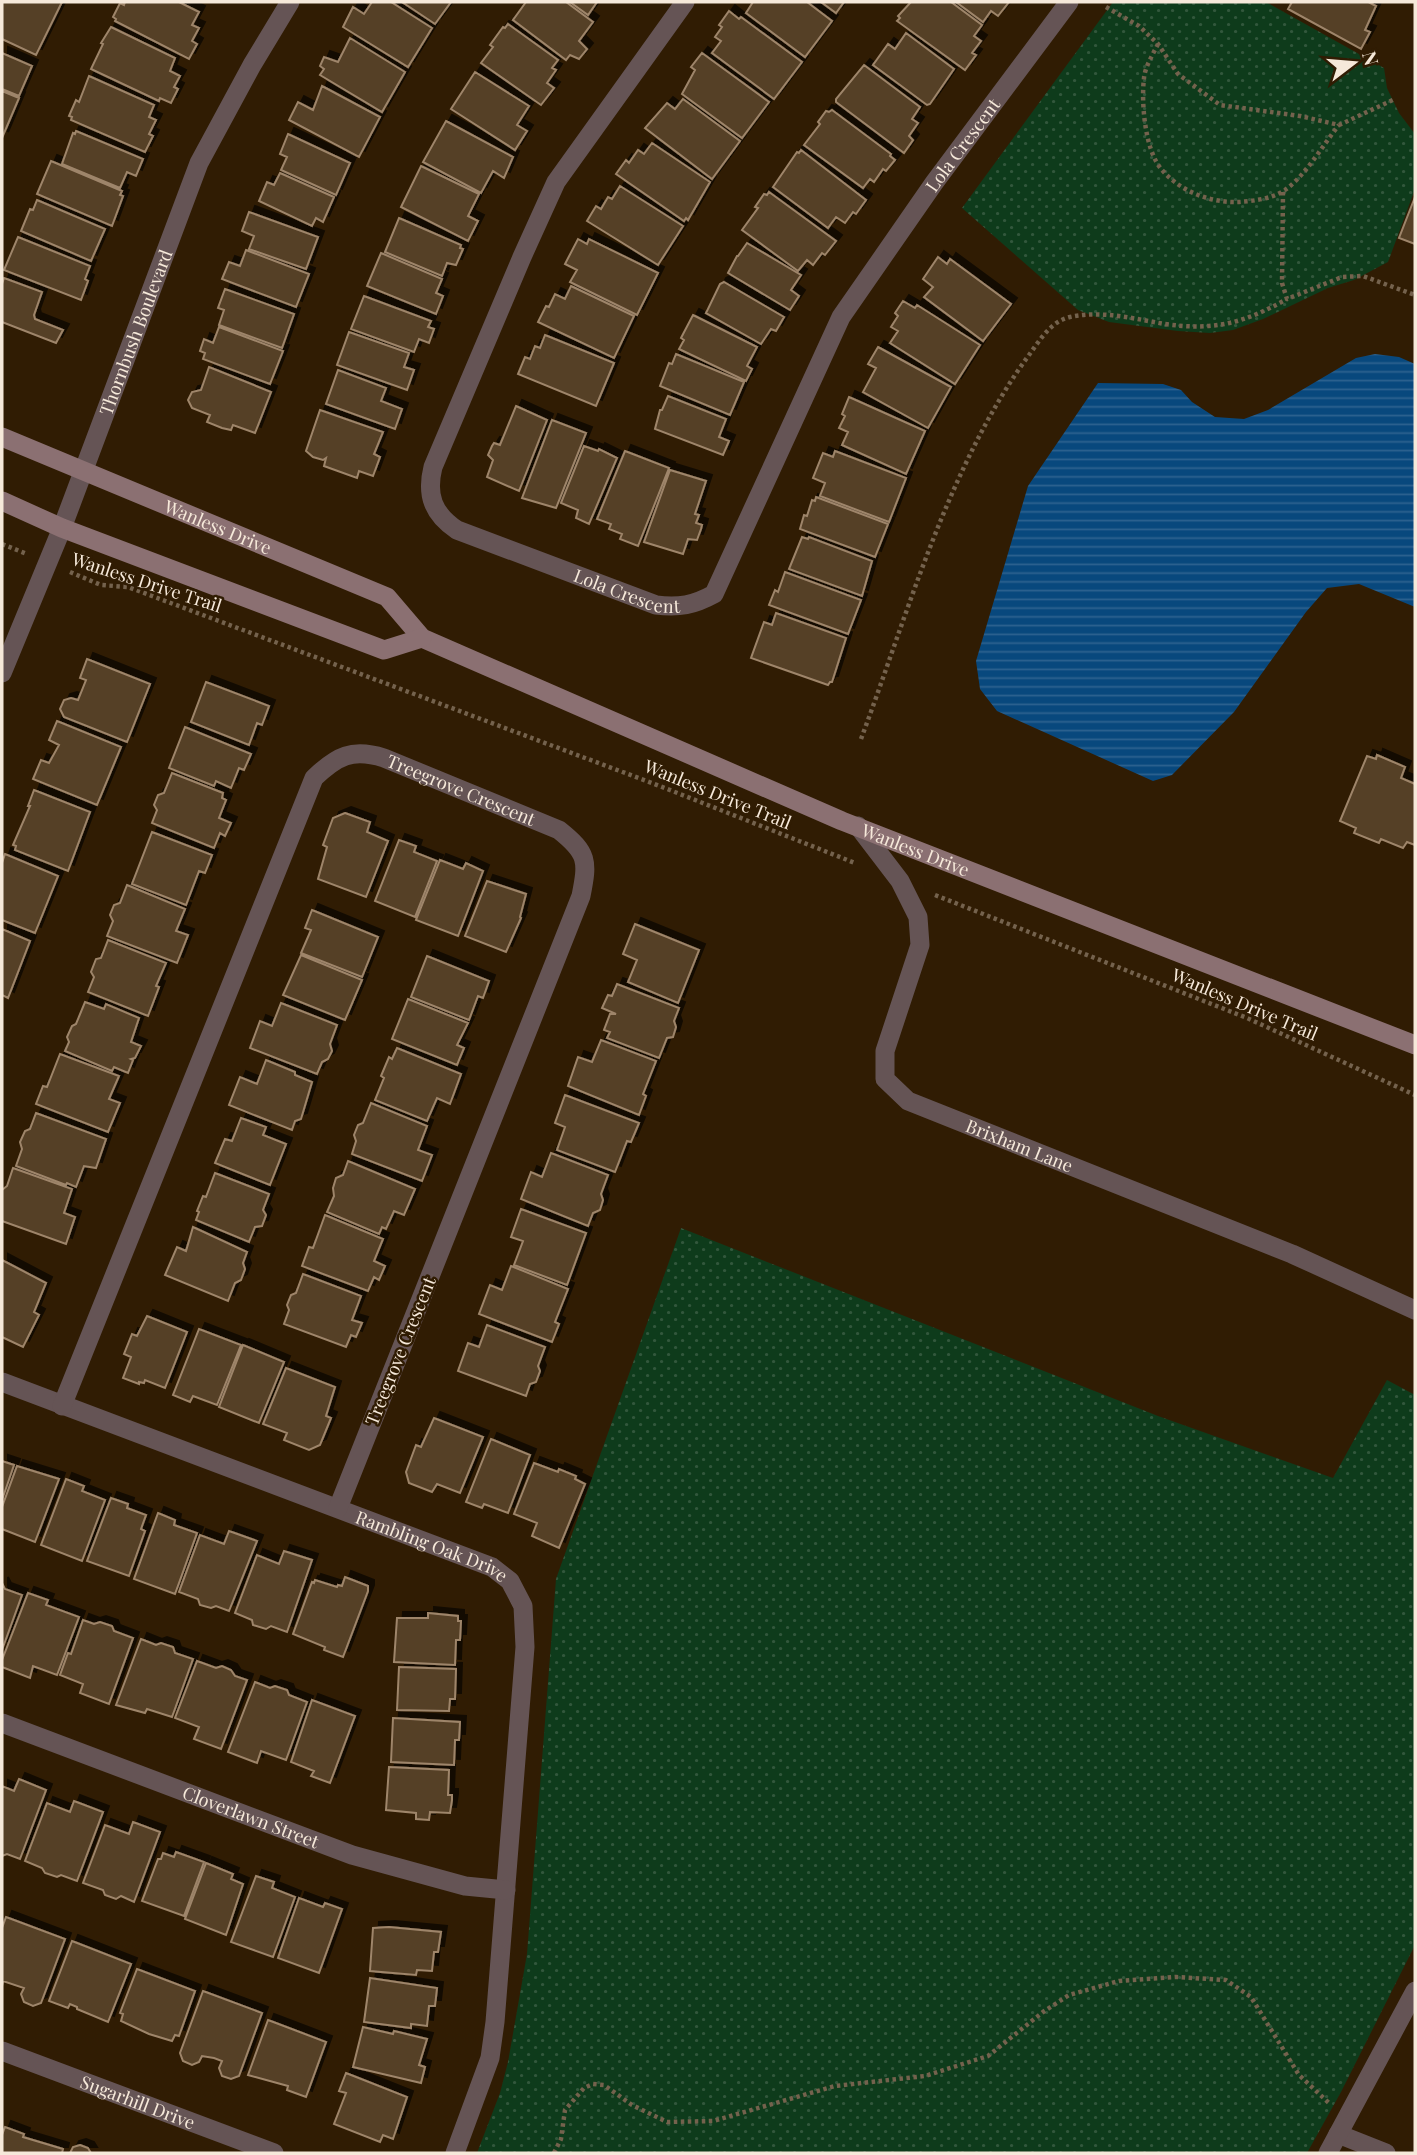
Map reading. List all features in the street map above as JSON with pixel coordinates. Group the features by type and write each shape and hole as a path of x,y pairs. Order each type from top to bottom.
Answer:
{"main road":[{"name":"Wanless Drive","path":"2,437 387,597 422,638 858,827 1415,1045"},
{"path":"2,501 62,528 384,650 422,638"}],"street":[{"name":"Thornbush Boulevard","path":"2,673 62,528 199,163 290,2"},
{"name":"Lola Crescent","path":"685,2 556,182 433,467 430,481 430,496 435,510 445,522 457,530 656,605 676,607 696,603 714,593 841,317 934,183 1069,2"},
{"name":"Treegrove Crescent","path":"62,1406 314,778 332,761 350,754 367,752 384,758 559,830 579,846 586,869 581,896 338,1508"},
{"name":"Brixham Lane","path":"858,827 900,881 918,917 920,945 885,1051 885,1079 908,1101 1292,1254 1415,1310"},
{"name":"Rambling Oak Drive","path":"2,1382 492,1567 510,1581 523,1606 526,1647 495,2022 490,2058 455,2153"},
{"name":"Cloverlawn Street","path":"2,1724 352,1854 465,1886 506,1891"},
{"path":"1328,2153 1415,1991"},
{"name":"Sugarhill Drive","path":"2,2051 274,2153"},
{"path":"1338,2134 1387,2153"}],"path":[{"path":"1107,7 1139,26 1158,44 1178,74 1220,105 1300,116 1339,125"},
{"path":"1158,44 1144,76 1144,112 1149,142 1161,170 1182,186 1207,199 1229,202 1256,201 1283,192 1339,125 1395,100"},
{"path":"1283,192 1282,283 1287,299"},
{"path":"862,739 936,534 969,456 1000,397 1053,324 1070,317 1115,315 1168,324 1215,327 1261,314 1287,299 1342,277 1363,276 1415,295"},
{"name":"Wanless Drive Trail","path":"2,544 101,585 128,587 652,783 1247,1018 1415,1095"},
{"path":"554,2153 561,2139 565,2110 584,2088 593,2084 604,2085 632,2105 667,2122 713,2121 835,2086 925,2076 988,2056 1069,1995 1119,1981 1176,1977 1226,1980 1251,1997 1299,2075 1330,2104"}],"green space":[{"path":"1113,2 1266,2 1384,68 1387,88 1399,113 1415,134 1415,189 1388,262 1354,280 1328,288 1233,330 1210,333 1178,331 1109,322 1078,310 962,208"},
{"path":"681,1228 1158,1416 1333,1478 1387,1380 1415,1395 1415,1945 1307,2153 477,2153 500,2093 508,2062 527,1954 556,1579"}],"water":[{"path":"1375,354 1399,357 1415,364 1415,607 1359,584 1327,588 1306,612 1234,712 1172,775 1153,781 997,711 980,689 976,661 1028,486 1098,383 1163,384 1181,390 1192,402 1215,417 1244,419 1268,410 1356,358"}],"building":[{"path":"2,2 62,2 36,55 2,39"},
{"path":"125,2 179,2 199,12 192,25 199,28 192,41 197,44 189,59 115,21 113,17 120,3 124,5"},
{"path":"372,2 391,2 432,28 408,67 343,27 353,7 364,14"},
{"path":"402,2 451,2 435,24"},
{"path":"526,2 566,2 593,22 579,41 587,49 579,59 570,55 566,60 513,20"},
{"path":"570,2 597,2 588,15"},
{"path":"753,2 807,2 832,21 805,57 746,13"},
{"path":"821,2 844,2 836,13"},
{"path":"911,2 951,2 982,25 974,36 981,41 972,53 976,55 965,70 897,21 900,18 898,16"},
{"path":"956,2 1009,2 998,16 991,11 983,22"},
{"path":"1292,2 1371,2 1376,6 1365,30 1370,32 1361,49 1288,9"},
{"path":"729,11 802,62 774,99 712,53 721,41 715,37 722,27 719,25"},
{"path":"508,24 558,60 552,68 556,70 547,83 554,88 541,105 481,63 493,47 490,45"},
{"path":"111,27 175,58 170,71 180,76 174,87 178,89 171,103 160,98 159,101 91,69 103,44 101,43"},
{"path":"906,33 954,69 927,105 873,65 888,44 895,49"},
{"path":"350,38 405,72 382,112 320,75 324,69 320,66 324,57 338,62"},
{"path":"2,53 32,66 19,96 2,89"},
{"path":"702,53 769,102 742,138 682,94 695,70 691,67"},
{"path":"864,65 920,107 912,119 918,123 909,136 913,140 904,153 836,102"},
{"path":"475,72 529,106 517,125 527,131 515,150 451,109"},
{"path":"89,76 154,105 149,117 156,120 149,134 153,136 145,152 71,120 72,117 69,116 76,100 79,102"},
{"path":"322,86 380,117 359,157 289,120 298,102 313,110"},
{"path":"2,91 19,98 2,138"},
{"path":"683,99 740,141 712,179 645,128 667,103 675,109"},
{"path":"832,110 891,154 895,160 886,171 883,169 874,182 870,179 863,188 804,145 826,111"},
{"path":"446,121 513,157 504,178 493,171 481,193 423,162"},
{"path":"76,131 143,159 136,176 127,172 120,188 62,164"},
{"path":"288,134 350,163 336,195 281,170 287,157 280,154"},
{"path":"652,143 710,182 688,220 686,218 684,221 616,174 626,160 629,163 638,150 644,154"},
{"path":"801,150 866,200 845,223 836,217 828,228 773,187"},
{"path":"51,161 122,191 120,195 123,196 112,226 37,194"},
{"path":"421,166 479,194 468,216 478,221 468,241 401,207"},
{"path":"280,173 334,197 323,222 316,218 312,226 259,201 267,182 274,185"},
{"path":"620,186 683,226 658,265 587,221 596,206 601,209 608,197 612,199"},
{"path":"769,192 836,241 813,265 807,260 798,271 742,230 758,208 755,207 764,194"},
{"path":"1415,197 1415,244 1399,238"},
{"path":"37,200 105,229 91,261 21,231"},
{"path":"249,212 318,237 306,269 249,249 254,236 242,231"},
{"path":"399,218 461,245 460,248 463,249 456,265 447,263 442,276 385,252"},
{"path":"18,237 90,266 81,300 4,270"},
{"path":"578,239 587,244 589,239 658,273 637,315 570,282 577,270 565,264"},
{"path":"747,243 801,275 791,290 799,296 790,310 728,273"},
{"path":"246,250 309,274 296,307 222,279 229,262 240,266"},
{"path":"381,253 442,279 436,293 443,296 436,314 367,286"},
{"path":"938,257 947,264 950,259 1011,304 983,341 924,297 933,287 923,279"},
{"path":"4,278 42,292 35,319 63,330 56,343 2,322"},
{"path":"724,282 784,317 776,331 771,329 761,344 706,313 720,284"},
{"path":"571,286 634,316 614,358 538,322 555,294 565,299"},
{"path":"225,289 294,314 282,348 219,325 224,310 218,308"},
{"path":"364,296 431,321 428,327 434,329 429,343 419,339 414,352 351,329"},
{"path":"903,301 915,308 917,305 980,345 955,384 890,343 898,331 891,327 898,316 895,313"},
{"path":"693,315 757,347 747,366 752,369 746,381 679,349 684,340 681,338"},
{"path":"219,327 283,351 270,384 203,359 205,353 200,351 204,339 213,343"},
{"path":"349,332 409,353 404,367 414,370 407,390 337,365"},
{"path":"545,335 614,363 596,406 518,374 525,357 530,359 535,346 540,348"},
{"path":"878,347 951,387 928,428 863,392 876,368 868,364"},
{"path":"676,354 744,382 730,415 660,386 669,363 672,364"},
{"path":"209,367 271,392 255,433 233,425 231,430 222,428 207,422 210,415 192,408 188,400 192,392 201,390"},
{"path":"338,370 386,388 381,401 402,409 395,429 326,404"},
{"path":"668,396 726,419 719,437 729,441 723,455 655,429 660,410"},
{"path":"849,397 925,431 906,474 842,445 848,432 839,428"},
{"path":"516,406 547,420 519,491 487,477 493,460 488,455 494,443 500,445"},
{"path":"320,410 383,432 374,454 380,457 373,476 359,471 357,478 324,466 326,458 323,460 313,457 306,451"},
{"path":"552,420 586,433 556,508 522,498"},
{"path":"584,446 598,451 599,449 617,458 589,524 576,518 578,510 561,503"},
{"path":"625,451 669,468 638,546 620,539 622,534 609,529 611,524 597,519"},
{"path":"835,451 906,478 889,522 820,496 825,483 813,478 823,453 833,457"},
{"path":"670,470 706,481 695,514 699,515 696,523 702,525 701,529 697,540 688,539 683,554 644,542"},
{"path":"816,497 888,524 875,557 800,529 804,515 807,516 812,500 815,501"},
{"path":"802,537 809,537 872,561 862,596 789,569"},
{"path":"785,572 861,600 848,634 769,605 775,590 778,592"},
{"path":"776,613 846,638 832,682 828,685 751,658 764,622 772,625"},
{"path":"87,659 150,684 127,742 64,717 60,709 64,700 78,700 86,680 80,678"},
{"path":"206,682 269,706 262,725 257,723 249,745 191,722"},
{"path":"57,721 121,747 97,805 33,779 41,760 49,763 59,745 49,740"},
{"path":"185,727 251,754 244,770 239,768 231,788 216,781 214,786 169,768"},
{"path":"1377,755 1405,767 1401,778 1415,784 1415,845 1407,842 1403,848 1381,839 1379,843 1354,833 1356,828 1340,821 1367,756 1376,759"},
{"path":"172,773 223,793 222,798 226,800 219,818 231,823 225,836 220,833 214,848 152,823 157,810 154,805 158,795 164,793"},
{"path":"34,790 90,812 68,871 15,850 16,846 13,845"},
{"path":"345,813 370,822 367,832 388,841 366,897 318,879 327,847 323,845 333,818"},
{"path":"152,832 212,855 205,873 199,871 186,905 132,884"},
{"path":"399,840 416,846 414,852 437,861 415,917 375,901"},
{"path":"5,854 58,876 35,933 2,920 2,863"},
{"path":"440,860 463,869 466,863 483,871 458,936 416,920"},
{"path":"487,881 526,894 521,918 506,952 465,936"},
{"path":"127,885 185,909 176,931 188,935 177,963 107,936 113,921 110,915 114,905 120,903"},
{"path":"312,910 378,937 362,977 301,953 311,930 305,928"},
{"path":"635,924 699,950 678,1003 628,982 637,960 623,954"},
{"path":"2,929 30,941 8,998 2,995"},
{"path":"108,940 166,963 148,1016 88,992 94,977 91,972 96,959 101,958"},
{"path":"301,955 362,980 345,1020 283,995"},
{"path":"427,956 489,981 483,998 478,996 469,1020 411,997"},
{"path":"617,984 679,1008 674,1021 676,1027 673,1037 667,1038 659,1058 607,1038 610,1032 604,1030 610,1014 616,1014 602,1008 608,995 612,996"},
{"path":"408,999 468,1023 457,1045 464,1048 457,1065 392,1039"},
{"path":"85,1002 104,1009 106,1004 139,1018 131,1042 141,1046 135,1058 131,1059 133,1060 128,1073 114,1067 112,1071 65,1051 69,1042 67,1037"},
{"path":"281,1003 337,1025 330,1044 332,1051 328,1059 322,1062 317,1074 250,1048 260,1021 272,1026"},
{"path":"601,1040 656,1061 643,1094 646,1096 639,1115 568,1086 578,1057 592,1062"},
{"path":"397,1048 461,1074 450,1104 437,1098 427,1121 375,1100 389,1057 392,1059"},
{"path":"60,1054 119,1076 109,1099 120,1103 108,1132 36,1104 43,1086 47,1087"},
{"path":"266,1060 312,1082 301,1119 295,1121 292,1130 229,1105 240,1077 257,1084"},
{"path":"565,1095 639,1123 631,1142 627,1141 615,1172 557,1150 565,1127 555,1123"},
{"path":"371,1103 427,1126 418,1150 432,1155 422,1181 352,1154 356,1141 354,1135 358,1125 363,1123"},
{"path":"36,1113 106,1139 96,1168 84,1166 76,1187 16,1166 22,1149 20,1142 25,1131 30,1129"},
{"path":"241,1118 266,1127 263,1135 286,1144 270,1185 215,1163 225,1139 232,1141"},
{"path":"551,1153 608,1175 601,1194 603,1200 600,1210 593,1213 588,1226 521,1199 531,1172 542,1177"},
{"path":"348,1161 415,1189 404,1215 394,1211 386,1229 382,1227 379,1234 327,1212 334,1196 336,1178 343,1175"},
{"path":"13,1168 72,1189 64,1213 75,1217 66,1244 2,1221 2,1190 7,1186"},
{"path":"215,1173 269,1194 263,1210 266,1215 262,1226 255,1227 249,1242 196,1220 203,1196 206,1197"},
{"path":"521,1209 586,1233 567,1285 514,1265 523,1241 511,1237"},
{"path":"325,1215 383,1239 374,1261 385,1266 379,1280 374,1277 368,1291 302,1266 309,1247 313,1248"},
{"path":"193,1227 247,1252 241,1280 235,1283 228,1301 165,1275 177,1247 186,1251"},
{"path":"2,1260 46,1283 34,1312 39,1315 23,1347 2,1337"},
{"path":"511,1266 568,1289 555,1322 559,1324 552,1342 479,1314 490,1285 502,1290"},
{"path":"303,1274 361,1296 352,1320 362,1323 356,1337 351,1335 346,1347 284,1324 289,1310 287,1305 291,1295 296,1293"},
{"path":"147,1316 187,1332 165,1388 145,1380 139,1384 123,1378 131,1357 124,1354 132,1334 137,1336"},
{"path":"487,1325 545,1347 536,1382 530,1384 526,1396 458,1371 468,1343 479,1347"},
{"path":"199,1329 241,1345 217,1405 193,1396 190,1402 173,1395"},
{"path":"243,1345 284,1362 259,1423 219,1407"},
{"path":"286,1368 335,1387 326,1416 331,1418 320,1445 309,1450 284,1440 287,1433 263,1424"},
{"path":"434,1418 483,1437 460,1493 437,1484 432,1492 409,1483 406,1472 416,1445 421,1447"},
{"path":"491,1439 530,1455 508,1513 484,1504 482,1508 466,1502"},
{"path":"2,1461 14,1465 2,1500"},
{"path":"534,1463 576,1476 575,1479 585,1484 559,1548 532,1536 537,1523 514,1514"},
{"path":"17,1466 59,1479 35,1542 2,1529 2,1507"},
{"path":"66,1479 84,1486 82,1491 105,1500 82,1561 41,1545"},
{"path":"111,1498 146,1515 141,1529 145,1531 129,1576 87,1561"},
{"path":"158,1513 175,1520 174,1525 197,1533 175,1594 134,1579"},
{"path":"229,1531 257,1541 229,1611 216,1606 211,1608 200,1605 198,1599 179,1592 200,1535 224,1544"},
{"path":"284,1551 312,1560 287,1632 271,1626 266,1629 253,1625 252,1620 235,1613 257,1555 279,1564"},
{"path":"345,1577 368,1586 368,1591 343,1657 293,1634 312,1582 315,1580 337,1587 342,1586"},
{"path":"2,1583 5,1589 22,1595 2,1650"},
{"path":"28,1593 48,1600 46,1605 79,1617 57,1675 33,1666 30,1678 2,1667 2,1660"},
{"path":"428,1613 458,1616 458,1621 461,1621 460,1640 456,1640 455,1665 394,1662 397,1618 428,1618"},
{"path":"83,1620 112,1626 114,1631 133,1638 109,1704 80,1693 83,1684 60,1675"},
{"path":"141,1639 156,1645 161,1643 173,1647 175,1653 193,1659 172,1717 147,1709 145,1713 116,1705"},
{"path":"197,1661 216,1668 222,1666 231,1670 235,1676 247,1680 221,1749 194,1739 199,1727 175,1718"},
{"path":"399,1667 456,1669 455,1699 450,1699 449,1711 397,1710"},
{"path":"255,1682 270,1688 275,1686 287,1690 289,1695 307,1702 286,1760 261,1751 257,1763 228,1752"},
{"path":"312,1700 355,1716 330,1783 311,1776 314,1771 291,1762"},
{"path":"393,1718 460,1722 459,1740 455,1740 454,1765 391,1762"},
{"path":"389,1767 449,1770 448,1795 452,1795 450,1813 430,1812 429,1820 416,1819 416,1813 386,1810"},
{"path":"19,1779 46,1790 20,1859 7,1854 2,1856 2,1786 14,1791"},
{"path":"74,1801 103,1812 77,1881 45,1873 42,1868 25,1861 47,1803 70,1812"},
{"path":"133,1822 160,1832 134,1902 121,1896 116,1899 105,1895 103,1890 83,1883 105,1825 129,1834"},
{"path":"176,1852 204,1862 184,1916 142,1901 158,1859 161,1859 163,1853 174,1857"},
{"path":"206,1863 233,1874 231,1879 243,1884 226,1935 185,1919"},
{"path":"256,1876 274,1882 272,1888 295,1897 273,1957 231,1942"},
{"path":"299,1898 323,1907 325,1903 342,1909 319,1973 278,1958"},
{"path":"6,1917 65,1939 41,2003 33,2006 24,2002 21,1994 24,1988 3,1981 2,1986 2,1928"},
{"path":"373,1928 441,1932 438,1952 434,1952 432,1971 417,1970 416,1975 370,1971"},
{"path":"72,1941 131,1964 108,2022 70,2004 68,2008 49,2001"},
{"path":"137,1969 195,1991 179,2036 175,2035 172,2041 121,2021 123,2014 120,2013"},
{"path":"370,1978 437,1988 435,2006 429,2006 427,2026 411,2024 411,2028 364,2022"},
{"path":"203,1991 262,2013 239,2076 231,2079 222,2076 219,2068 222,2061 202,2056 199,2062 192,2065 183,2061 180,2053"},
{"path":"268,2020 326,2042 306,2097 287,2090 288,2086 248,2075"},
{"path":"363,2027 427,2039 419,2065 425,2067 421,2083 353,2067"},
{"path":"346,2073 407,2097 393,2139 383,2135 380,2142 334,2124 346,2093 339,2091"},
{"path":"5,2127 24,2134 23,2137 63,2149 62,2153 2,2153"},
{"path":"80,2145 88,2148 91,2153 70,2153 73,2147"}]}
